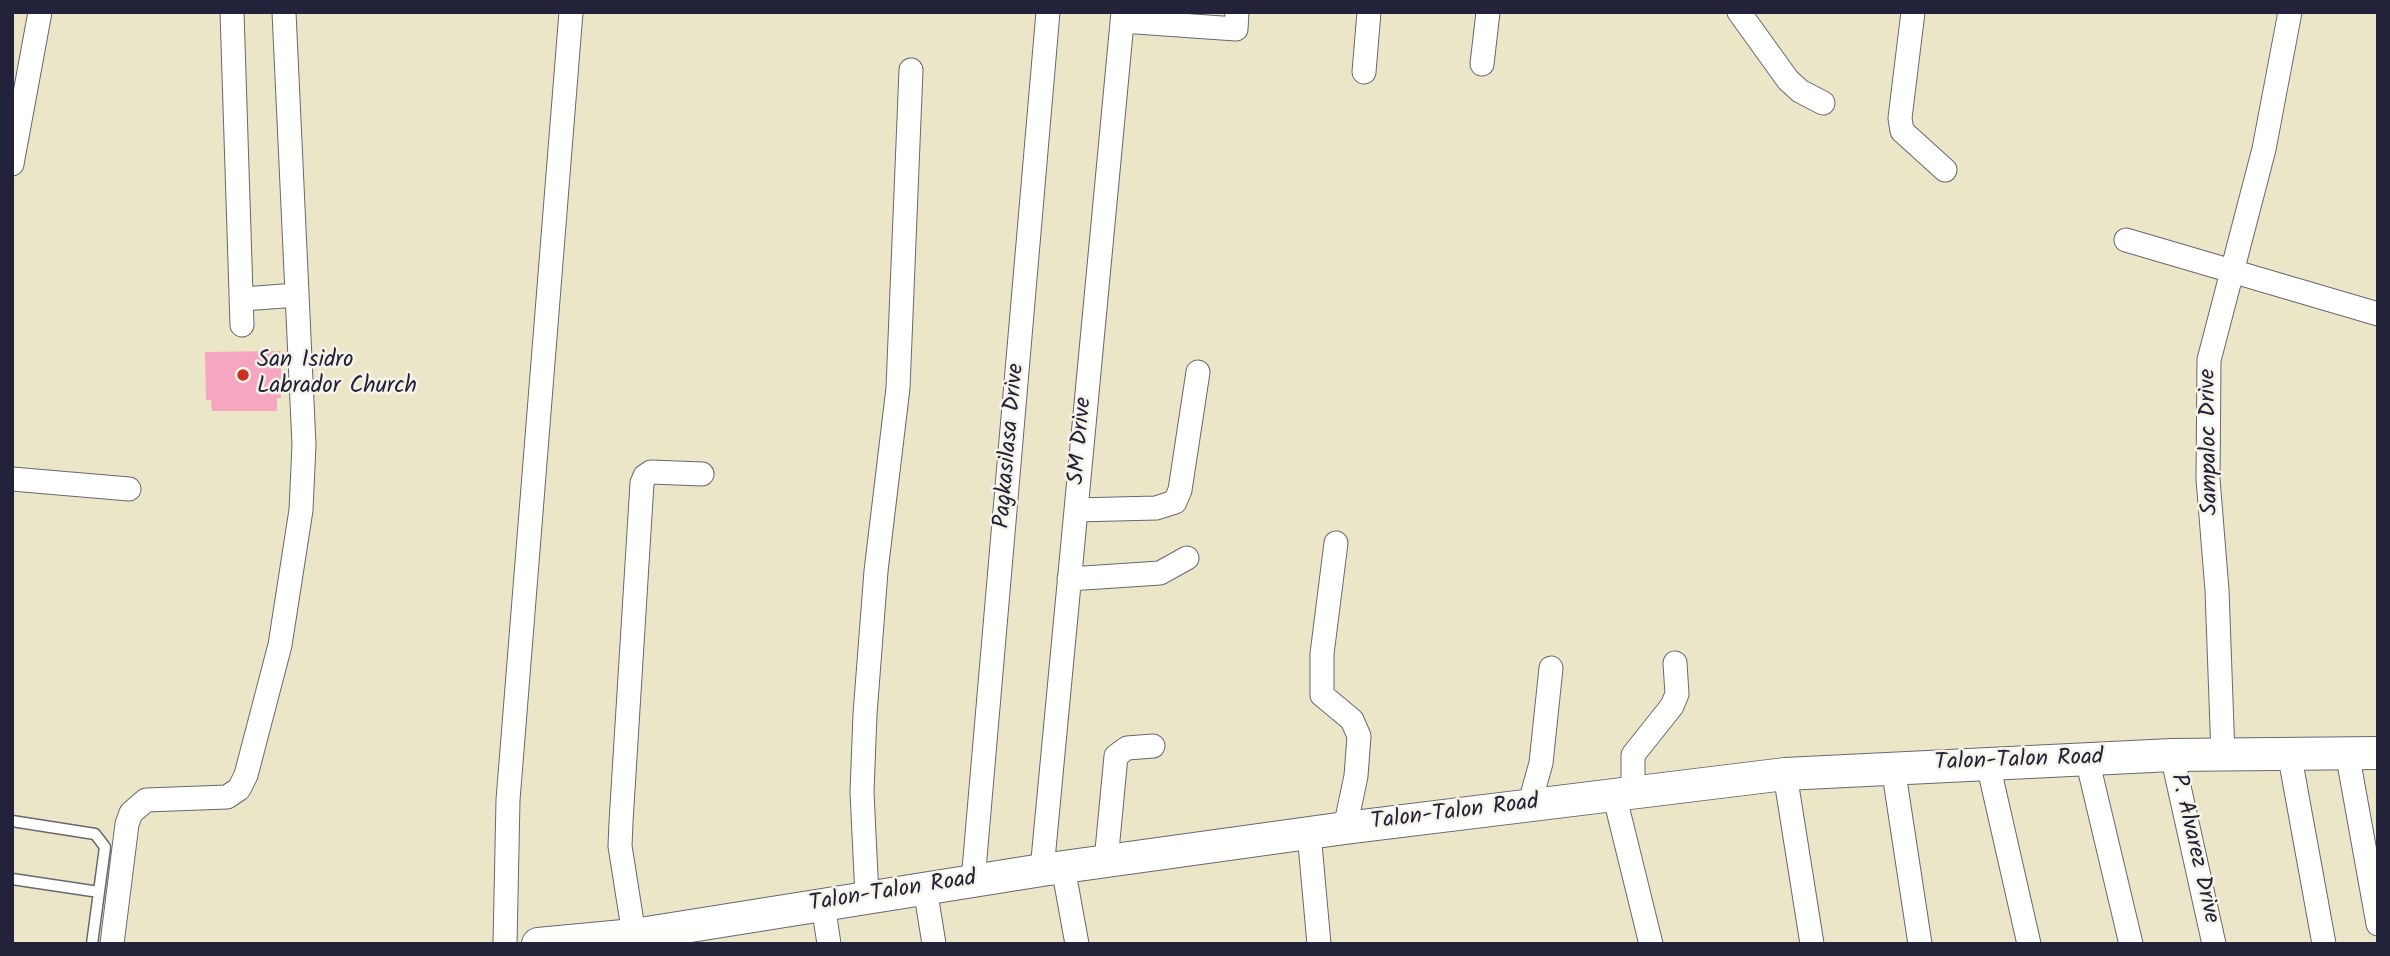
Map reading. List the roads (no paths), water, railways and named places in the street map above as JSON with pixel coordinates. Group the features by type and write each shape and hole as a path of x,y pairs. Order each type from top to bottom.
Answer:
{"street":[{"path":"14,151 40,12"},
{"path":"232,12 242,325"},
{"path":"112,944 127,824 139,804 146,800 227,797 239,789 246,775 280,645 301,510 304,445 284,12"},
{"path":"505,944 508,800 571,12"},
{"name":"Pagkasilasa Drive","path":"973,881 1048,12"},
{"path":"1122,16 1236,29 1237,12"},
{"path":"1364,72 1369,12"},
{"path":"1482,64 1488,12"},
{"path":"1739,12 1788,80 1800,91 1824,103"},
{"path":"1913,12 1900,118 1902,131 1945,170"},
{"name":"Sampaloc Drive","path":"2223,755 2207,395 2209,360 2264,149 2290,12"},
{"name":"SM Drive","path":"1077,944 1052,869 1069,579 1122,16"},
{"path":"867,897 862,792 865,714 876,571 898,388 911,70"},
{"path":"2126,240 2378,314"},
{"path":"243,299 297,295"},
{"path":"1076,510 1156,508 1175,502 1180,490 1198,372"},
{"path":"641,937 622,855 621,822 642,483 645,476 651,472 702,474"},
{"path":"12,479 129,489"},
{"path":"1336,543 1322,654 1322,695 1352,720 1359,736 1356,776 1345,828"},
{"path":"1069,579 1160,573 1187,558"},
{"path":"1651,944 1623,792 1633,755 1672,706 1677,694 1675,663"},
{"path":"1529,806 1541,763 1551,668"},
{"path":"1106,861 1116,756 1127,748 1153,746"},
{"path":"2289,752 2324,944"},
{"path":"2363,752 2378,924"},
{"name":"Talon-Talon Road","path":"538,944 641,937 823,904 1106,861 1623,792 1785,774 2172,755 2363,752"},
{"name":"P. Alvarez Drive","path":"2172,755 2214,944"},
{"path":"2087,759 2131,944"},
{"path":"1987,764 2028,944"},
{"path":"1893,767 1920,944"},
{"path":"1785,774 1812,944"},
{"path":"1309,833 1319,944"},
{"path":"925,888 934,944"},
{"path":"823,904 829,944"}],"lane":[{"path":"12,821 95,834 105,846 92,944"},
{"path":"12,879 99,892"}],"place":[{"name":"San Isidro Labrador Church","path":"243,375"}]}
